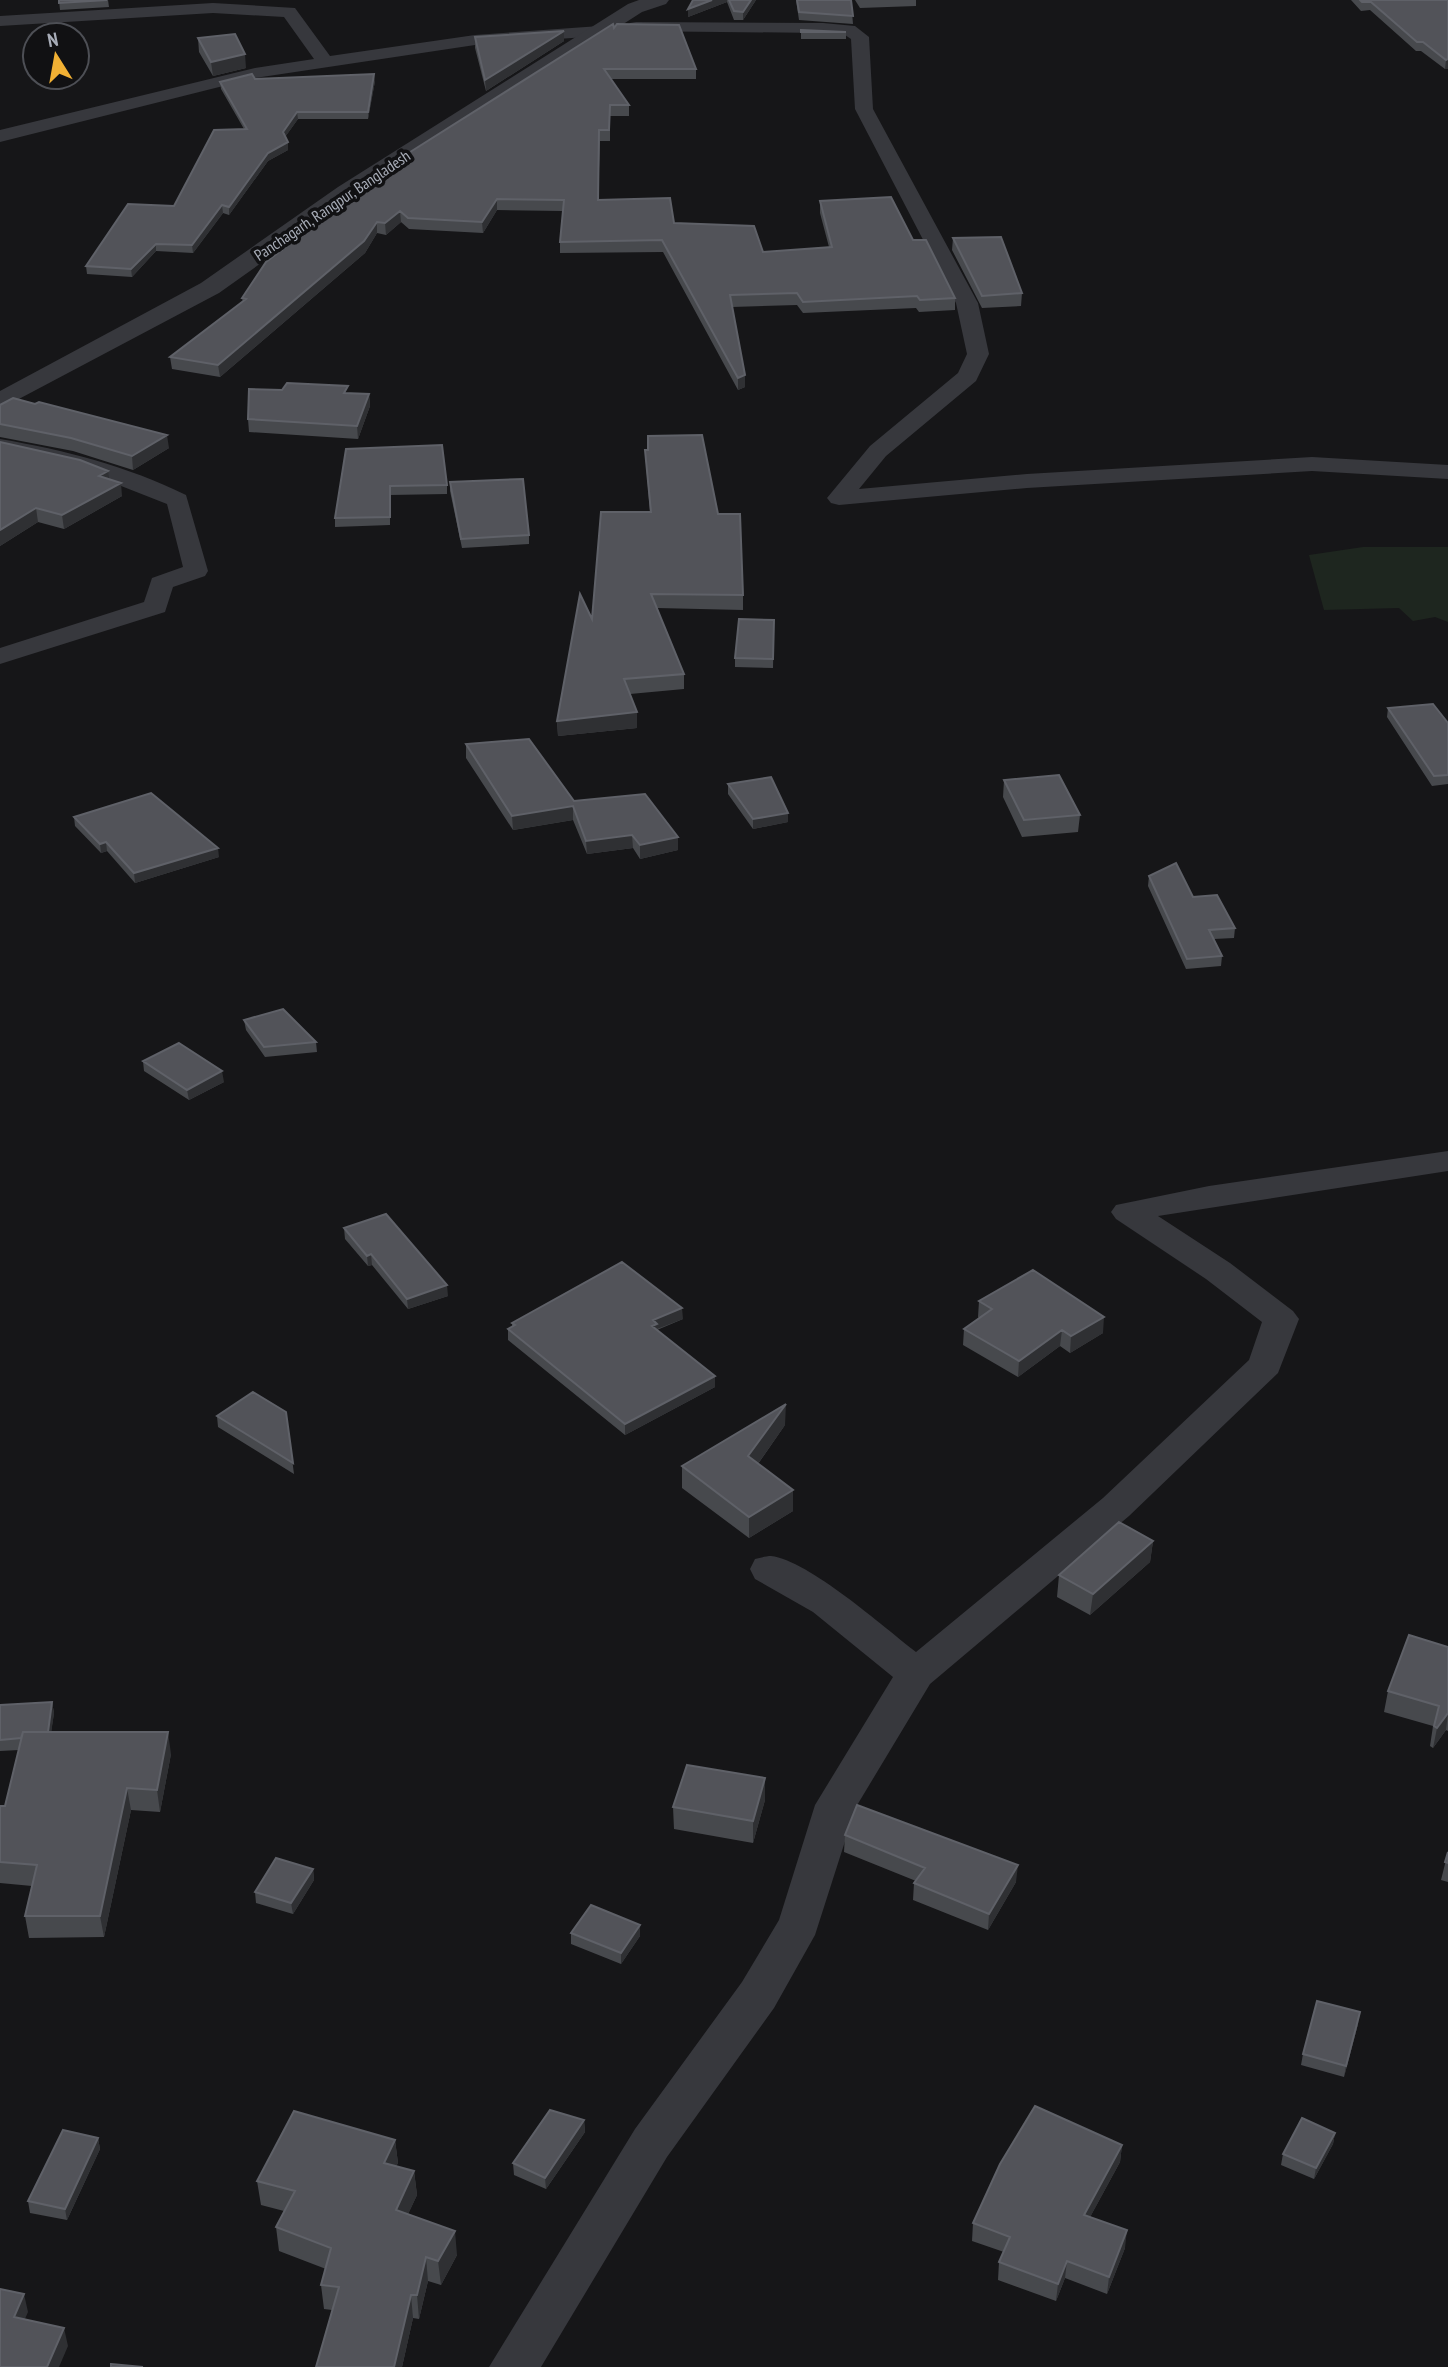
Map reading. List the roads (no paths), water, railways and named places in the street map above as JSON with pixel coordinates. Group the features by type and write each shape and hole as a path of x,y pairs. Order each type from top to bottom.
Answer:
{"street":[{"name":"Panchagarh, Rangpur, Bangladesh","path":"0,401 210,288 346,192 635,8 659,0"},
{"path":"0,21 213,8 289,12 326,63"},
{"path":"0,136 255,73 475,40 603,29 849,30 860,37 864,109 967,303 978,354 968,376 878,451 839,498 1027,481 1312,464 1448,472"},
{"path":"0,446 34,452 149,485 178,500 196,571 161,583 156,607 0,656"},
{"path":"514,2367 651,2143 758,1995 800,1923 836,1805 916,1674 1116,1507 1265,1364 1281,1319 1218,1271 1128,1212 1235,1192 1448,1161"},
{"path":"769,1569 827,1602 916,1674"}]}
